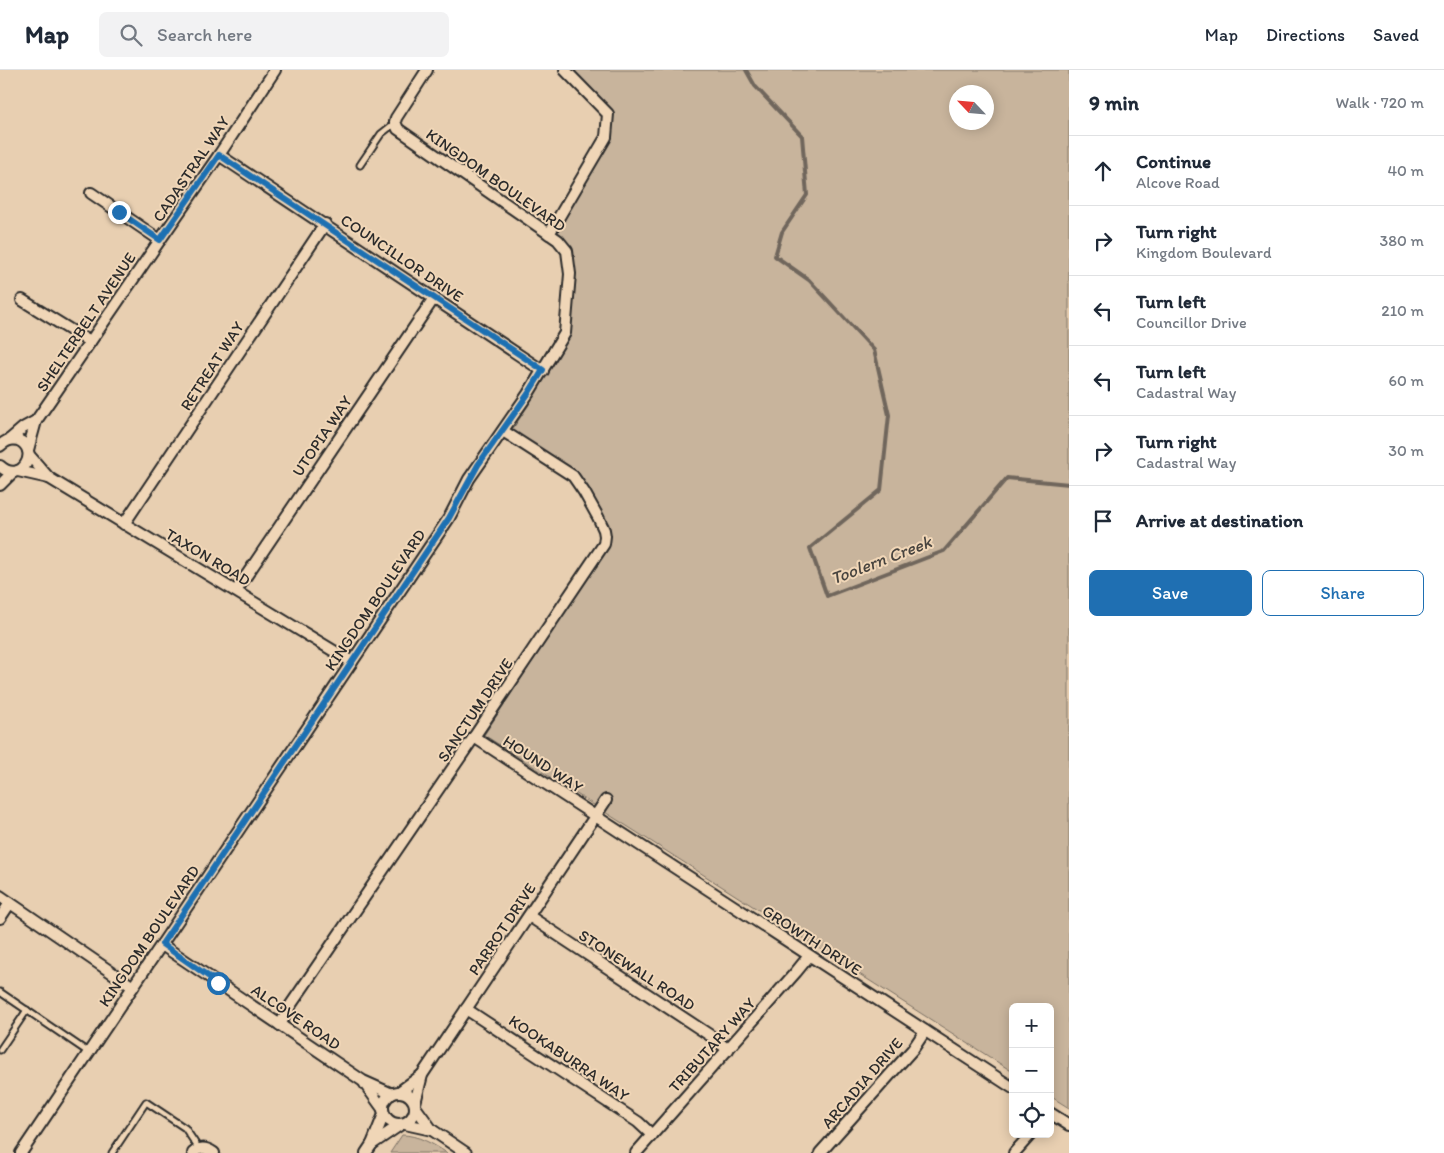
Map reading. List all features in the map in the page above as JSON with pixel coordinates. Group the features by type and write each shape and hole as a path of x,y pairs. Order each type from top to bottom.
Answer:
{"street":[{"name":"CADASTRAL WAY","path":"90,193 160,240 275,70"},
{"path":"396,122 399,113 428,70"},
{"path":"549,234 606,136 608,114 565,70"},
{"name":"KINGDOM BOULEVARD","path":"21,1153 449,518 469,479 528,394 565,333 570,274 567,251 558,240 398,129 396,122"},
{"name":"COUNCILLOR DRIVE","path":"219,155 543,370"},
{"name":"RETREAT WAY","path":"124,524 325,224"},
{"name":"SHELTERBELT AVENUE","path":"16,472 26,465 36,421 160,240"},
{"name":"UTOPIA WAY","path":"236,592 434,298"},
{"path":"22,300 90,342"},
{"name":"SHELTERBELT AVENUE","path":"4,441 36,421"},
{"name":"SANCTUM DRIVE","path":"280,1024 290,1006 474,738 604,544 604,530 584,492 573,476 502,431"},
{"path":"4,441 19,440 23,443 28,453 49,478"},
{"path":"0,466 8,472 49,478"},
{"path":"0,485 16,472"},
{"name":"TAXON ROAD","path":"49,478 352,662"},
{"name":"HOUND WAY","path":"474,738 595,816"},
{"name":"PARROT DRIVE","path":"415,1105 422,1075 606,800"},
{"name":"GROWTH DRIVE","path":"595,816 1009,1085"},
{"path":"0,896 133,987"},
{"path":"0,918 10,903"},
{"name":"STONEWALL ROAD","path":"529,916 714,1038 728,1050"},
{"name":"ALCOVE ROAD","path":"162,944 363,1081 396,1093"},
{"name":"TRIBUTARY WAY","path":"636,1153 809,956"},
{"name":"KOOKABURRA WAY","path":"466,1009 638,1122 652,1135"},
{"name":"ARCADIA DRIVE","path":"820,1153 913,1049 925,1031"},
{"name":"PARROT DRIVE","path":"396,1093 422,1075"},
{"name":"ALCOVE ROAD","path":"363,1081 383,1111"},
{"path":"369,1148 386,1099 396,1093 408,1095 432,1130 466,1153"},
{"path":"369,1148 413,1118 415,1105"},
{"path":"383,1111 390,1122 432,1130"},
{"path":"1054,1116 1069,1125"},
{"path":"1014,1153 1027,1138"},
{"path":"196,1151 207,1149 214,1153"}],"lane":[{"path":"360,165 381,134 396,122"},
{"path":"0,992 89,1052"},
{"path":"0,1050 26,1010"},
{"path":"112,1153 146,1102 185,1128 196,1151"}],"shaded area":[{"path":"571,70 1069,70 1069,1108 1054,1099 1054,1003 1009,1003 1009,1069 484,735 608,547 609,524 576,477 510,433 528,406 568,333 574,274 553,233 610,138 612,112"},
{"path":"402,1135 420,1138 447,1153 390,1153"}],"waterway":[{"name":"Toolern Creek","path":"746,70 755,86 802,136 807,195 782,232 775,256 809,280 874,350 889,415 881,490 810,548 827,596 944,551 1007,478 1069,484"}],"route":[{"path":"119,212 160,240 219,155 543,370 469,479 449,518 162,944 218,983"}]}
